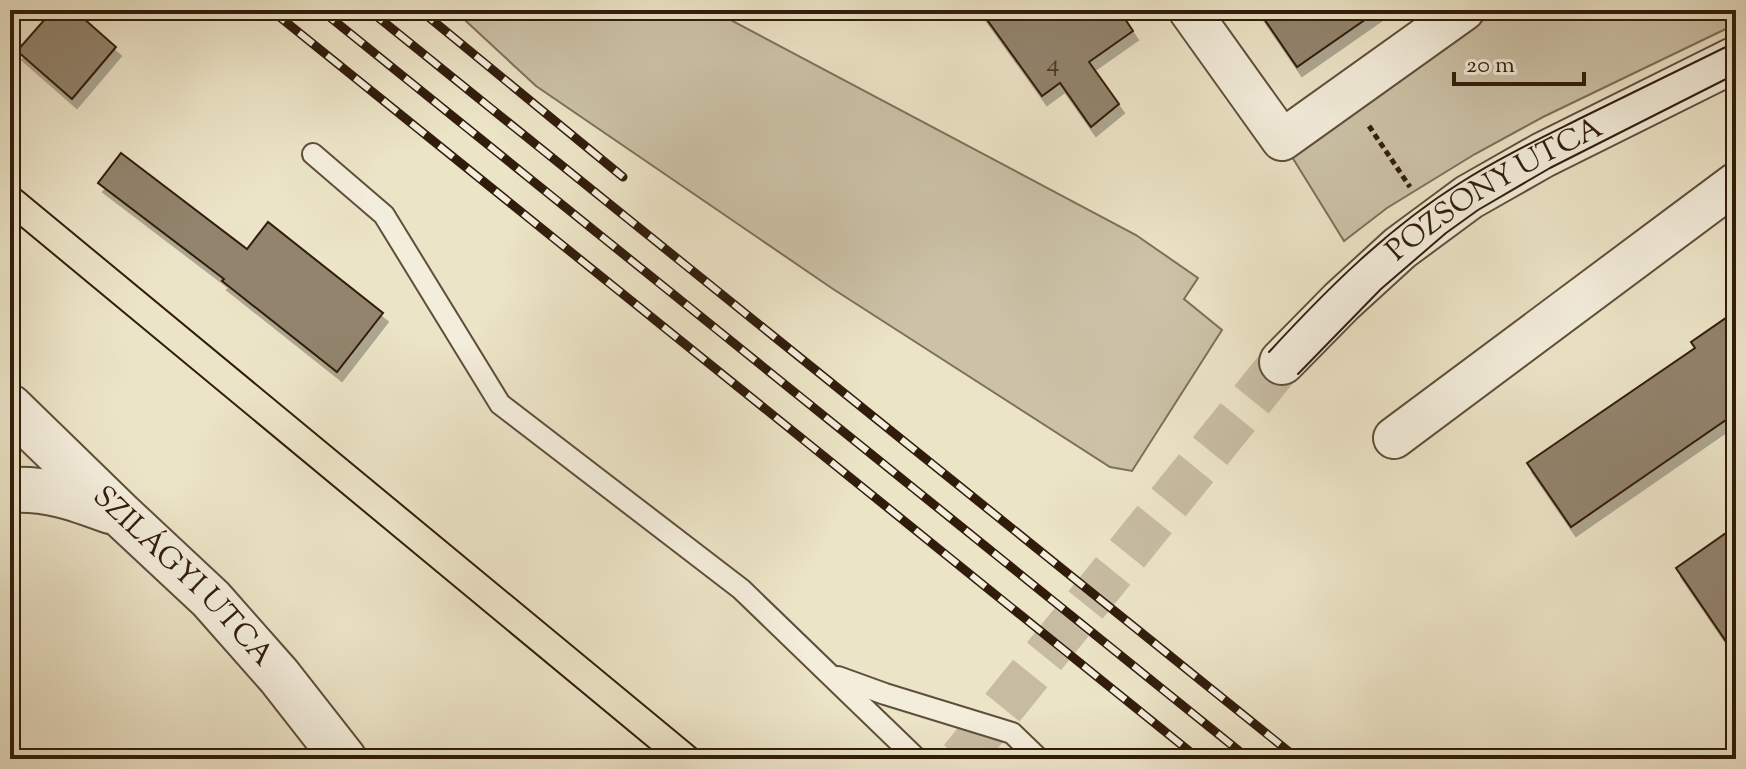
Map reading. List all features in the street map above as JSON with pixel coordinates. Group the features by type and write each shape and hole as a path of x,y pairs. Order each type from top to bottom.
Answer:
{"street":[{"path":"1189,10 1282,140 1464,10"},
{"name":"POZSONY UTCA","path":"1282,362 1369,275 1469,197 1530,162 1736,59"},
{"path":"1394,438 1736,183"},
{"name":"SZILÁGYI UTCA","path":"10,407 211,599 279,676 344,759"},
{"path":"10,490 33,488 56,492 120,514"}],"lane":[{"path":"313,154 384,215 500,404 741,589 917,759"},
{"path":"830,674 1012,733 1039,759"}],"path":[{"path":"1347,93 1435,221"}],"shaded area":[{"path":"454,10 712,10 1136,235 1198,278 1184,299 1222,330 1132,471 1110,467 833,289 536,86"},
{"path":"1494,10 1736,10 1736,24 1543,117 1475,154 1387,208 1344,241 1289,152"}],"building":[{"path":"53,10 74,10 116,47 72,99 17,51"},
{"path":"980,10 1119,10 1133,31 1089,62 1119,104 1091,127 1060,83 1042,96"},
{"path":"1258,10 1379,10 1297,67"},
{"path":"121,153 247,249 268,222 383,313 337,372 222,281 224,279 98,183"},
{"path":"1736,311 1736,413 1571,527 1527,463 1695,348 1691,342"},
{"path":"1736,526 1736,656 1676,568"}],"tunnel":[{"path":"961,759 1282,362"}],"tram line":[{"path":"1269,352 1359,261 1408,220 1460,183 1536,141 1736,42"},
{"path":"1298,374 1381,289 1478,210 1550,168 1736,74"},
{"path":"10,181 709,759"},
{"path":"10,218 663,759"}],"railway":[{"path":"271,10 1199,759"},
{"path":"321,10 1249,759"},
{"path":"369,10 1298,759"},
{"path":"420,10 623,177"}]}
